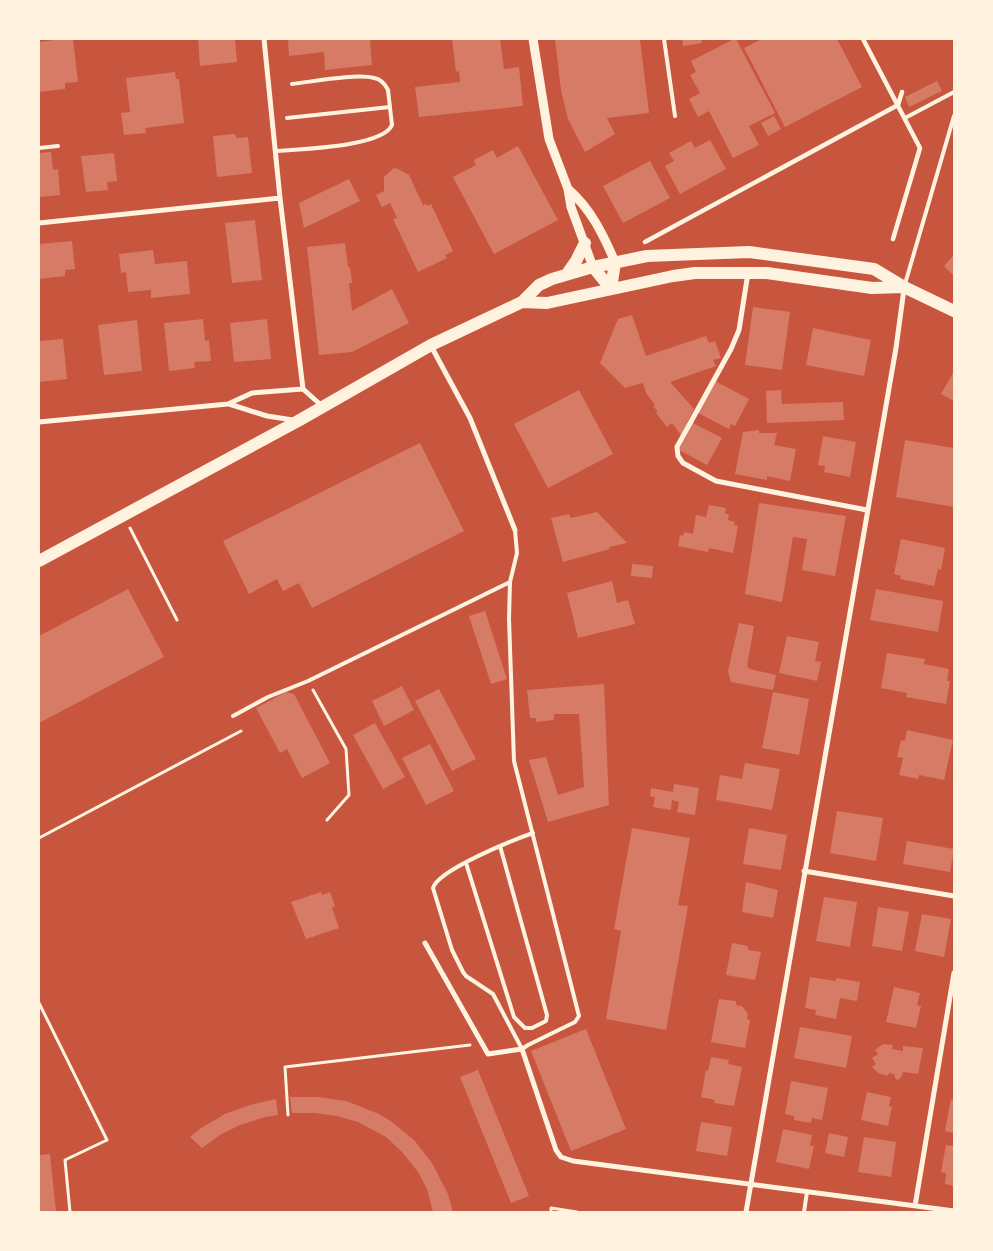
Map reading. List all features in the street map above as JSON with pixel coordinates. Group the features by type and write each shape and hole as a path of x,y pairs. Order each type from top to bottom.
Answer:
{"main road":[{"path":"567,274 576,261 584,243"},
{"path":"39,561 298,421 431,345 522,302 539,285 593,266 647,256 749,252 874,269 904,287 954,311"},
{"path":"611,288 615,262"},
{"path":"593,266 611,288"},
{"path":"522,302 546,302 695,273 766,273 872,288 904,287"}],"street":[{"path":"264,39 280,198 303,388 322,406"},
{"path":"533,39 549,139 568,189 571,207 593,266"},
{"path":"863,39 920,148 893,240"},
{"path":"645,242 898,105 902,92"},
{"path":"568,189 581,200 595,220 615,262"},
{"path":"39,222 280,198"},
{"path":"748,272 739,330 731,349 677,447 678,456 683,463 716,481 867,510"},
{"path":"746,1212 900,325 904,287"},
{"path":"431,345 470,418 515,530"},
{"path":"39,422 228,404 252,393 303,388"},
{"path":"228,404 267,416 298,421"},
{"path":"804,871 954,896"},
{"path":"425,943 488,1054 522,1049 556,1150 564,1159 954,1211"},
{"path":"915,1206 954,973"}],"lane":[{"path":"664,39 675,116"},
{"path":"276,151 365,142 376,139 390,130 392,125 386,86 376,78 359,77 292,84"},
{"path":"905,118 954,92"},
{"path":"287,118 390,107"},
{"path":"904,287 954,116"},
{"path":"39,148 58,146"},
{"path":"515,530 517,553 510,582 509,619 514,761 579,1016 575,1022 522,1049 492,994 462,972 452,950 434,894 434,884 439,878 466,863 532,833"},
{"path":"233,716 268,697 308,682 510,582"},
{"path":"466,863 514,1017 525,1028 532,1028 546,1021 547,1015 500,846"},
{"path":"804,1212 807,1192"}],"path":[{"path":"124,516 177,620"},
{"path":"308,682 346,749 347,756 349,795 327,820"},
{"path":"39,838 241,731"},
{"path":"39,1003 107,1140 65,1160 70,1212"},
{"path":"288,1115 285,1067 483,1043"},
{"path":"550,1212 551,1208 577,1212"}],"building":[{"path":"73,39 78,82 65,83 65,89 39,92 39,42"},
{"path":"198,39 235,39 237,62 200,66"},
{"path":"288,39 370,39 372,65 325,70 324,52 289,56"},
{"path":"452,39 500,39 504,69 519,67 523,106 419,117 415,87 460,82 459,71 456,72"},
{"path":"555,39 640,39 649,113 607,118 615,134 585,152 568,119 561,90"},
{"path":"682,39 701,39 702,43 683,46"},
{"path":"736,39 775,113 749,126 759,145 733,158 709,111 698,117 689,99 700,93 690,75 696,72 691,61"},
{"path":"762,39 837,39 862,87 785,127 744,48"},
{"path":"175,72 176,79 179,79 184,123 145,128 146,133 124,135 121,113 130,112 126,78"},
{"path":"937,81 942,91 909,107 905,97"},
{"path":"774,116 781,129 768,136 761,123"},
{"path":"235,134 236,138 248,137 252,173 217,177 213,136"},
{"path":"710,140 726,169 680,194 665,166 674,161 669,153 691,141 695,148"},
{"path":"518,146 558,220 494,254 453,177 476,165 474,160 493,150 497,158"},
{"path":"51,152 53,170 58,169 60,195 39,197 39,153"},
{"path":"114,153 117,181 107,182 108,190 86,192 81,156"},
{"path":"650,161 670,198 623,223 603,186"},
{"path":"394,168 409,175 423,205 426,204 428,206 431,204 453,251 445,255 447,258 418,272 393,219 397,218 390,203 382,207 376,195 384,191 384,177"},
{"path":"349,179 360,201 304,228 299,203"},
{"path":"255,220 262,280 232,283 225,223"},
{"path":"72,241 75,269 65,270 65,276 39,279 39,244"},
{"path":"345,243 352,283 349,283 352,311 392,289 409,323 352,352 319,355 307,247"},
{"path":"153,250 155,264 187,261 190,294 151,298 151,290 128,292 126,272 121,273 119,254"},
{"path":"954,255 954,276 944,266"},
{"path":"753,307 790,312 782,370 745,365"},
{"path":"632,315 646,356 706,336 709,343 715,341 721,358 713,360 716,366 670,382 694,409 681,435 672,423 667,427 656,413 658,412 653,406 655,405 646,393 643,383 625,388 600,363 618,319"},
{"path":"203,319 205,341 209,340 211,361 194,362 195,368 169,371 164,323"},
{"path":"267,319 271,359 234,362 230,323"},
{"path":"137,320 142,371 104,375 98,325"},
{"path":"813,328 871,340 864,376 806,365"},
{"path":"63,339 67,379 39,382 39,341"},
{"path":"954,371 954,401 941,394"},
{"path":"715,381 749,399 735,426 731,424 729,429 698,413"},
{"path":"579,390 613,454 548,488 514,424"},
{"path":"781,390 782,404 843,402 844,420 767,423 766,391"},
{"path":"693,423 722,438 707,465 679,450"},
{"path":"759,430 759,433 777,433 774,445 796,449 790,481 767,476 767,480 735,474 743,432"},
{"path":"823,436 856,442 850,477 824,472 825,466 818,465"},
{"path":"905,440 954,448 954,507 896,497"},
{"path":"420,443 464,531 312,608 299,583 283,591 277,579 249,594 223,541"},
{"path":"759,503 846,516 835,576 802,570 807,539 793,537 782,602 745,594"},
{"path":"709,505 726,508 725,514 729,514 728,520 735,522 734,525 738,526 733,553 709,548 708,552 678,546 680,535 683,536 684,532 693,534 696,515 706,517"},
{"path":"597,512 627,543 563,562 551,518 569,514 571,518"},
{"path":"901,539 945,548 941,570 938,569 934,586 900,579 901,576 894,574"},
{"path":"632,564 653,566 652,578 631,576"},
{"path":"612,581 617,603 628,600 635,624 578,638 567,593"},
{"path":"128,589 164,657 39,723 39,636"},
{"path":"876,589 943,601 938,632 870,620"},
{"path":"485,611 507,679 491,684 469,616"},
{"path":"739,623 754,626 747,666 750,669 776,675 773,690 731,682 728,671"},
{"path":"787,636 819,642 815,661 821,662 817,681 779,673"},
{"path":"887,653 925,659 924,664 949,669 947,681 950,681 946,704 906,697 907,693 881,688"},
{"path":"604,684 609,805 548,822 529,760 546,757 558,795 584,787 579,714 554,714 554,720 536,722 536,718 530,718 527,690"},
{"path":"402,686 414,710 384,726 372,701"},
{"path":"439,689 476,759 452,771 415,701"},
{"path":"286,692 294,694 330,763 302,778 287,749 280,753 256,708"},
{"path":"773,692 809,699 799,755 762,748"},
{"path":"375,723 405,777 383,789 353,735"},
{"path":"907,730 953,740 944,780 919,775 918,779 899,775 903,758 897,757 901,740 905,741"},
{"path":"430,744 454,791 426,805 402,758"},
{"path":"745,763 780,769 772,810 716,800 720,775 742,779"},
{"path":"674,784 699,788 695,815 677,812 679,802 672,800 671,810 653,807 655,797 650,796 651,788 673,792"},
{"path":"837,811 883,818 876,861 830,853"},
{"path":"632,828 690,838 678,905 688,906 666,1030 606,1019 621,931 614,929"},
{"path":"749,828 787,835 781,870 743,864"},
{"path":"907,841 954,849 950,872 903,864"},
{"path":"746,882 778,890 773,918 742,912"},
{"path":"321,892 322,895 330,892 335,906 332,908 339,928 306,939 291,902"},
{"path":"824,897 857,902 850,947 816,941"},
{"path":"878,907 909,912 902,951 872,946"},
{"path":"922,914 951,919 944,957 915,951"},
{"path":"732,943 748,946 748,950 761,952 755,980 726,975"},
{"path":"810,977 836,981 836,978 860,982 857,1001 840,998 836,1019 815,1015 816,1010 805,1008"},
{"path":"894,987 920,993 917,1005 921,1006 916,1028 886,1022"},
{"path":"719,999 736,1001 736,1005 742,1006 748,1014 747,1019 750,1020 745,1048 711,1042"},
{"path":"800,1027 852,1036 846,1068 794,1058"},
{"path":"586,1029 626,1129 571,1151 531,1051"},
{"path":"883,1044 893,1045 892,1049 903,1051 903,1046 923,1048 918,1074 903,1072 898,1080 894,1074 889,1073 888,1076 878,1073 872,1067 876,1064 872,1058 878,1054 875,1050"},
{"path":"711,1057 729,1060 728,1064 742,1067 734,1106 714,1103 715,1100 701,1097 706,1070 708,1071"},
{"path":"478,1070 529,1196 511,1203 460,1077"},
{"path":"791,1081 828,1088 822,1120 812,1118 811,1123 794,1120 794,1116 785,1114"},
{"path":"867,1092 891,1097 889,1106 892,1107 888,1126 861,1120"},
{"path":"290,1097 318,1097 346,1101 379,1114 392,1122 414,1140 432,1163 448,1194 453,1212 433,1212 427,1189 418,1172 403,1153 386,1137 358,1122 337,1116 315,1113 292,1113"},
{"path":"276,1099 278,1115 240,1125 220,1135 202,1148 190,1137 225,1114 250,1105"},
{"path":"951,1099 954,1100 954,1133 945,1131"},
{"path":"701,1122 732,1127 727,1156 696,1151"},
{"path":"783,1129 812,1135 810,1146 814,1146 809,1169 776,1162"},
{"path":"829,1133 848,1137 844,1157 825,1153"},
{"path":"864,1137 896,1142 891,1177 858,1172"},
{"path":"946,1145 954,1146 954,1186 945,1184 946,1173 941,1172"},
{"path":"50,1154 56,1212 39,1212 39,1155"}]}
